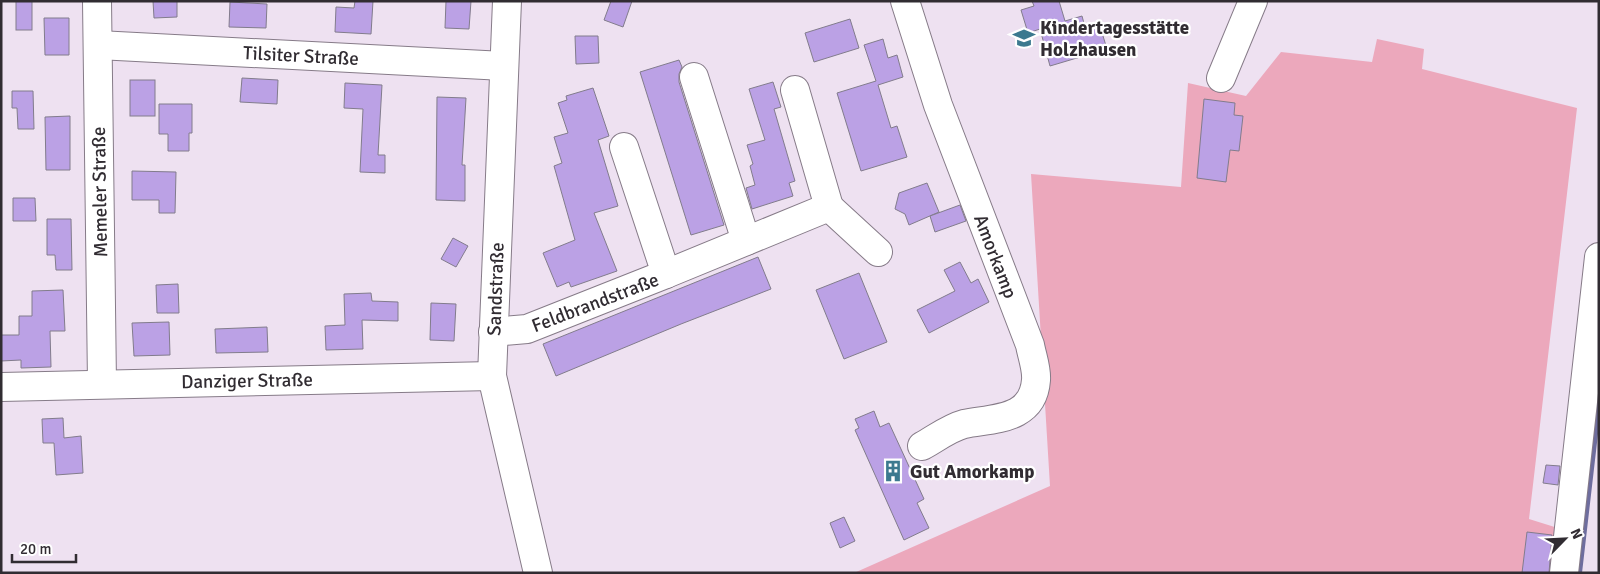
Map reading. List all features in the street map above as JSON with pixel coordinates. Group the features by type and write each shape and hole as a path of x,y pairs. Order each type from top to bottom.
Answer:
{"street":[{"name":"Memeler Straße","path":"97,1 102,383"},
{"name":"Sandstraße","path":"507,1 492,376 538,573"},
{"name":"Amorkamp","path":"905,1 938,105 1030,345 1036,380 1030,399 1015,414 988,422 962,424 922,446"},
{"path":"1221,78 1253,1"},
{"name":"Tilsiter Straße","path":"98,46 504,66"},
{"path":"694,77 746,241"},
{"path":"795,90 829,207 878,252"},
{"name":"Feldbrandstraße","path":"624,147 666,274"},
{"name":"Feldbrandstraße","path":"494,332 527,329 829,207"},
{"path":"1564,573 1599,257"},
{"name":"Danziger Straße","path":"1,387 102,383 492,376"}],"shaded area":[{"path":"1377,39 1424,49 1422,69 1577,108 1529,519 1561,529 1556,573 854,573 1050,486 1031,174 1181,187 1188,83 1246,96 1281,52 1372,62"}],"building":[{"path":"16,1 32,1 32,30 16,30"},
{"path":"153,1 177,1 177,17 154,18"},
{"path":"355,1 373,1 371,34 335,32 336,7 354,8"},
{"path":"446,1 471,1 469,29 445,28"},
{"path":"611,1 632,1 623,27 604,20"},
{"path":"1032,1 1059,1 1065,21 1082,16 1085,27 1099,23 1107,49 1050,66 1040,29 1028,33 1021,10 1034,6"},
{"path":"230,2 267,4 266,28 229,27"},
{"path":"44,18 69,18 69,55 45,55"},
{"path":"850,19 859,48 814,62 805,33"},
{"path":"575,36 598,36 599,63 576,64"},
{"path":"883,39 888,58 897,55 903,77 878,85 891,128 897,126 907,157 861,171 837,93 876,81 864,45"},
{"path":"679,60 682,67 679,74 679,82 724,225 691,235 640,72"},
{"path":"242,78 278,80 277,104 240,102"},
{"path":"130,80 155,80 155,116 130,116"},
{"path":"773,82 781,107 774,109 795,181 789,183 793,196 752,209 746,188 755,185 750,166 753,164 747,145 765,140 749,89"},
{"path":"345,83 382,85 378,155 385,155 385,173 360,172 363,109 344,108"},
{"path":"593,88 609,136 598,140 618,206 594,213 617,271 571,287 569,282 557,287 543,253 575,240 554,166 562,163 554,137 568,133 558,103 567,100 566,96"},
{"path":"12,91 33,91 34,129 18,129 17,108 12,108"},
{"path":"437,97 466,98 462,165 465,165 465,201 436,200"},
{"path":"1204,99 1235,103 1234,115 1243,116 1239,151 1230,150 1226,182 1197,178"},
{"path":"159,104 192,104 192,133 189,133 189,151 168,151 168,134 159,134"},
{"path":"70,116 70,170 46,170 45,117"},
{"path":"132,171 176,172 175,213 159,213 159,200 132,200"},
{"path":"927,183 939,212 909,225 905,214 895,209 899,193"},
{"path":"13,198 35,198 36,221 13,221"},
{"path":"960,205 966,221 935,232 930,216"},
{"path":"47,219 71,219 72,270 56,270 55,255 47,255"},
{"path":"453,238 468,246 456,267 441,259"},
{"path":"758,257 771,289 556,376 543,344"},
{"path":"960,262 971,283 978,279 989,302 929,333 917,310 955,291 944,270"},
{"path":"859,273 887,342 844,359 816,290"},
{"path":"178,284 179,313 157,313 156,285"},
{"path":"63,290 65,331 50,331 51,367 21,368 21,360 1,361 1,335 19,335 19,316 32,316 32,291"},
{"path":"371,293 372,301 398,302 398,321 362,320 363,349 326,350 325,326 345,325 344,294"},
{"path":"431,303 456,304 454,341 430,340"},
{"path":"169,322 170,355 134,356 132,323"},
{"path":"267,327 268,352 216,353 215,329"},
{"name":"Gut Amorkamp","path":"874,411 880,427 889,423 924,499 917,503 929,528 904,540 855,430 859,428 855,419"},
{"path":"63,418 64,438 81,436 83,473 56,475 54,443 43,443 42,419"},
{"path":"1546,465 1560,466 1558,485 1543,483"},
{"path":"844,517 855,541 840,548 830,523"},
{"path":"1527,532 1552,535 1549,573 1522,573"}],"waterway":[{"path":"1579,573 1599,399"}],"place":[{"name":"Kindertagesstätte Holzhausen","path":"1024,38"},
{"name":"Gut Amorkamp","path":"893,471"}]}
